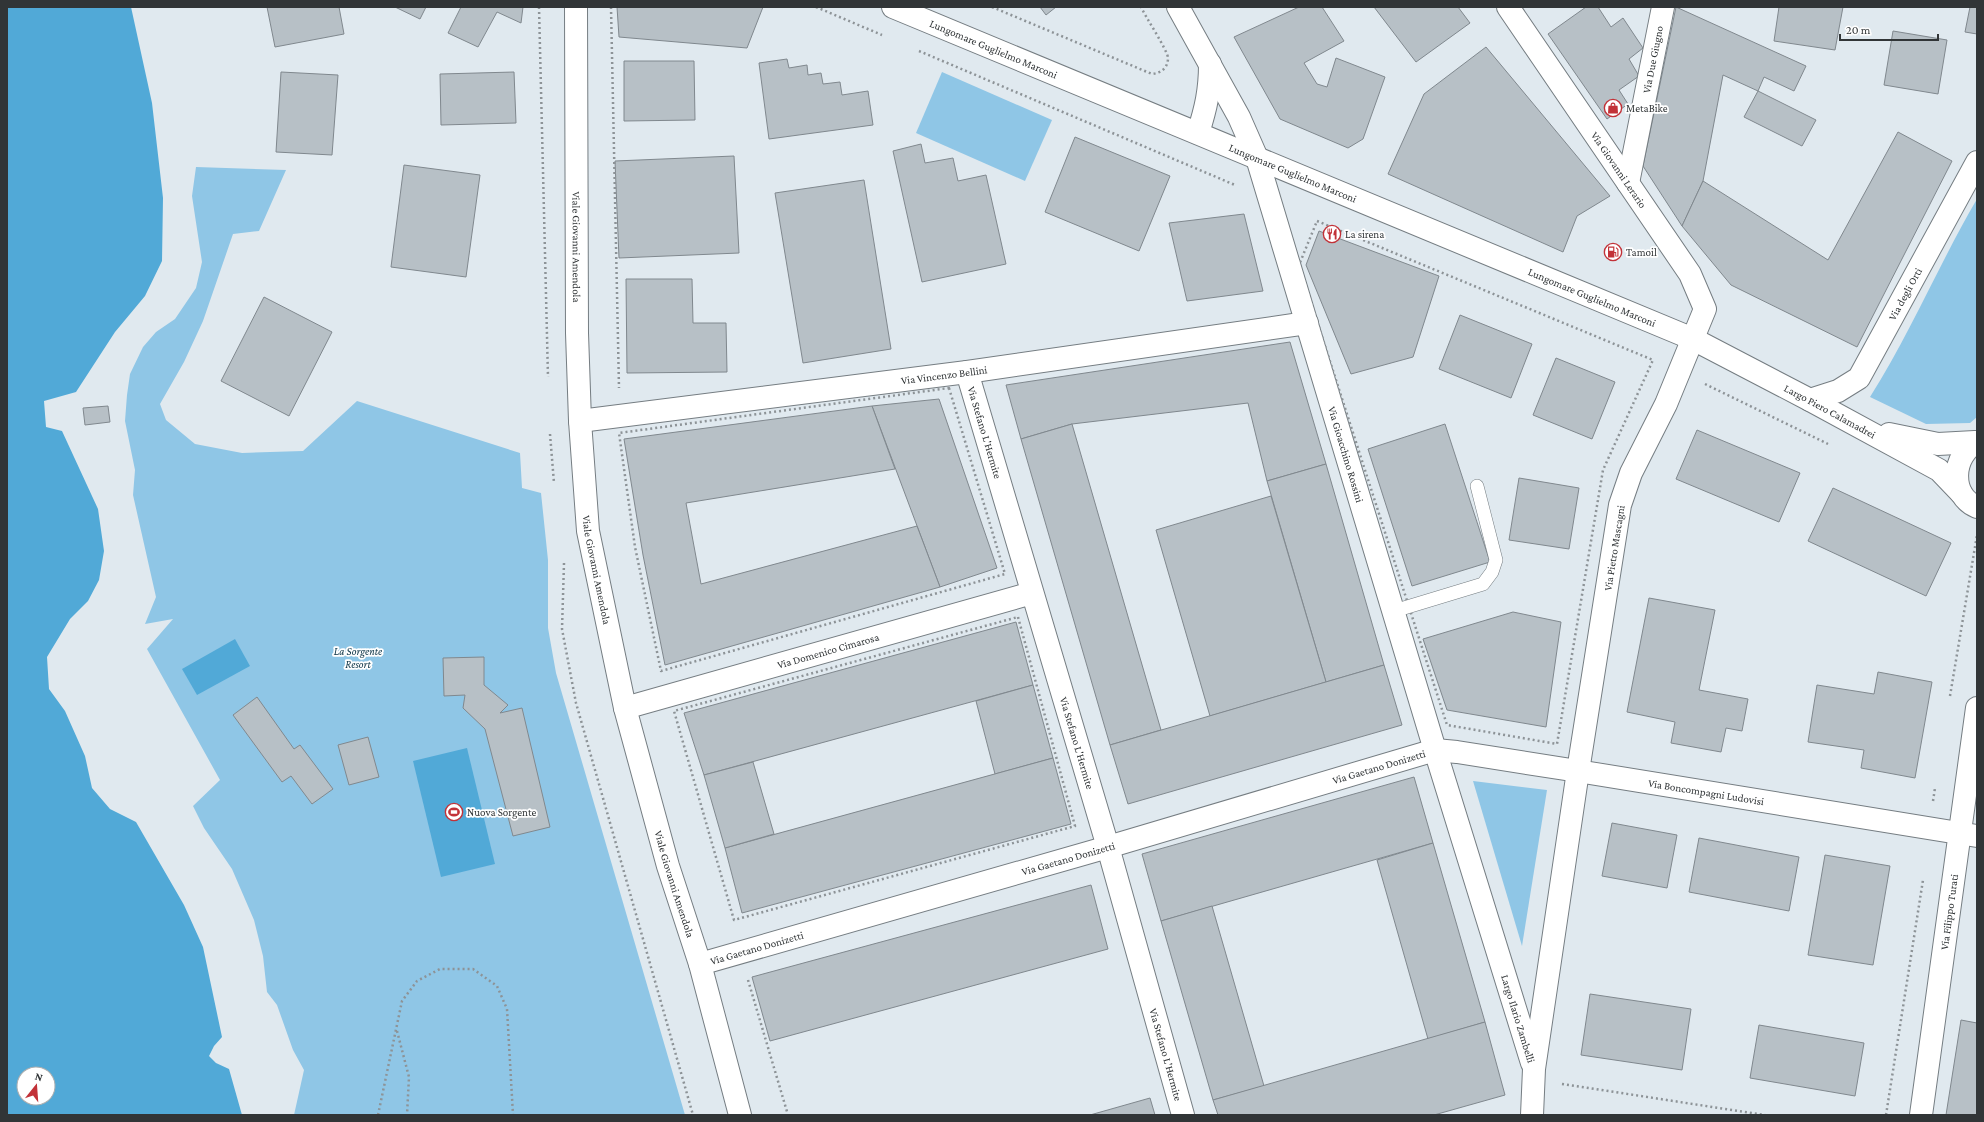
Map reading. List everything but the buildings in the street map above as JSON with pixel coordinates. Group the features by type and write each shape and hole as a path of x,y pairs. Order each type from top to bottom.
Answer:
{"street":[{"name":"Viale Giovanni Amendola","path":"576,7 577,333 580,421 588,531 625,708 668,866 700,964 740,1115"},
{"name":"Lungomare Guglielmo Marconi","path":"893,7 1693,339"},
{"name":"Via Gioacchino Rossini","path":"1178,7 1239,117 1258,158 1435,750"},
{"name":"Via Giovanni Lerario","path":"1508,7 1690,274 1705,309 1693,339"},
{"name":"Via Due Giugno","path":"1628,183 1663,7"},
{"path":"1198,133 1207,104 1210,83 1210,63"},
{"name":"Via degli Orti","path":"1810,400 1838,391 1860,378 1977,162"},
{"name":"Via Vincenzo Bellini","path":"580,421 967,372 1307,322"},
{"name":"Largo Piero Calamadrei","path":"1693,339 1939,470 1969,500"},
{"name":"Via Pietro Mascagni","path":"1578,771 1620,504 1630,473 1666,404 1693,339"},
{"name":"Via Stefano L'Hermite","path":"967,372 1108,847 1183,1115"},
{"path":"1858,427 1913,440 1938,444 1976,442"},
{"path":"1969,500 1957,482 1956,471 1966,450 1976,442"},
{"name":"Via Domenico Cimarosa","path":"625,708 1032,593"},
{"name":"Via Filippo Turati","path":"1921,1115 1968,835 1977,708"},
{"name":"Via Boncompagni Ludovisi","path":"1435,750 1457,752 1578,771 1968,835"},
{"name":"Largo Ilario Zambelli","path":"1435,750 1534,1069"},
{"name":"Via Gaetano Donizetti","path":"700,964 1108,847 1435,750"},
{"name":"Largo Ilario Zambelli","path":"1534,1069 1578,771"},
{"path":"1532,1115 1534,1069"}],"lane":[{"path":"1394,611 1483,584 1492,572 1496,560 1477,486"}],"path":[{"path":"539,7 548,384"},
{"path":"611,7 619,393"},
{"path":"816,7 889,38"},
{"path":"992,7 1152,74 1160,73 1166,66 1168,57 1140,7"},
{"path":"918,50 1241,188"},
{"path":"1701,391 1704,384"},
{"path":"949,388 1005,574 661,671 635,547 619,433 949,388"},
{"path":"550,430 554,486"},
{"path":"1950,697 1977,534"},
{"path":"564,559 562,629 576,703 693,1115"},
{"path":"1018,617 1075,826 734,920 674,711 1018,617"},
{"path":"1933,805 1936,782"},
{"path":"1886,1115 1923,879"},
{"path":"378,1115 402,1001 417,981 440,969 473,969 497,986 507,1009 513,1115"},
{"path":"747,974 788,1115"},
{"path":"396,1030 409,1077 407,1115"},
{"path":"1555,1082 1765,1115"}],"green space":[{"path":"942,72 1052,120 1025,181 916,133"},
{"name":"La Sorgente Resort","path":"196,167 286,170 259,231 233,234 203,321 184,362 160,404 166,420 195,444 242,453 303,451 357,401 520,453 522,488 541,493 548,560 548,628 556,673 685,1115 294,1115 304,1070 293,1050 277,1005 267,992 263,956 254,920 232,869 204,828 193,806 220,780 147,649 173,619 145,624 156,597 133,495 135,470 125,421 127,395 130,374 143,347 156,332 175,319 196,288 202,262 192,196"},
{"path":"1977,199 1977,417 1970,423 1926,424 1870,397 1898,349"},
{"path":"1473,781 1547,790 1522,946"}],"shaded area":[{"path":"7,7 131,7 152,103 163,198 162,261 145,296 115,332 76,392 44,401 46,427 62,431 98,509 104,551 99,580 88,601 70,619 47,657 49,689 65,711 85,756 92,788 110,809 136,822 184,905 203,947 222,1037 214,1046 209,1056 216,1063 229,1069 242,1115 7,1115"},
{"path":"235,639 250,666 197,695 182,669"},
{"name":"Nuova Sorgente","path":"467,748 495,864 441,877 413,761"}],"place":[{"name":"MetaBike","path":"1613,108"},
{"name":"La sirena","path":"1332,234"},
{"name":"Tamoil","path":"1613,252"},
{"name":"Nuova Sorgente","path":"454,812"}]}
